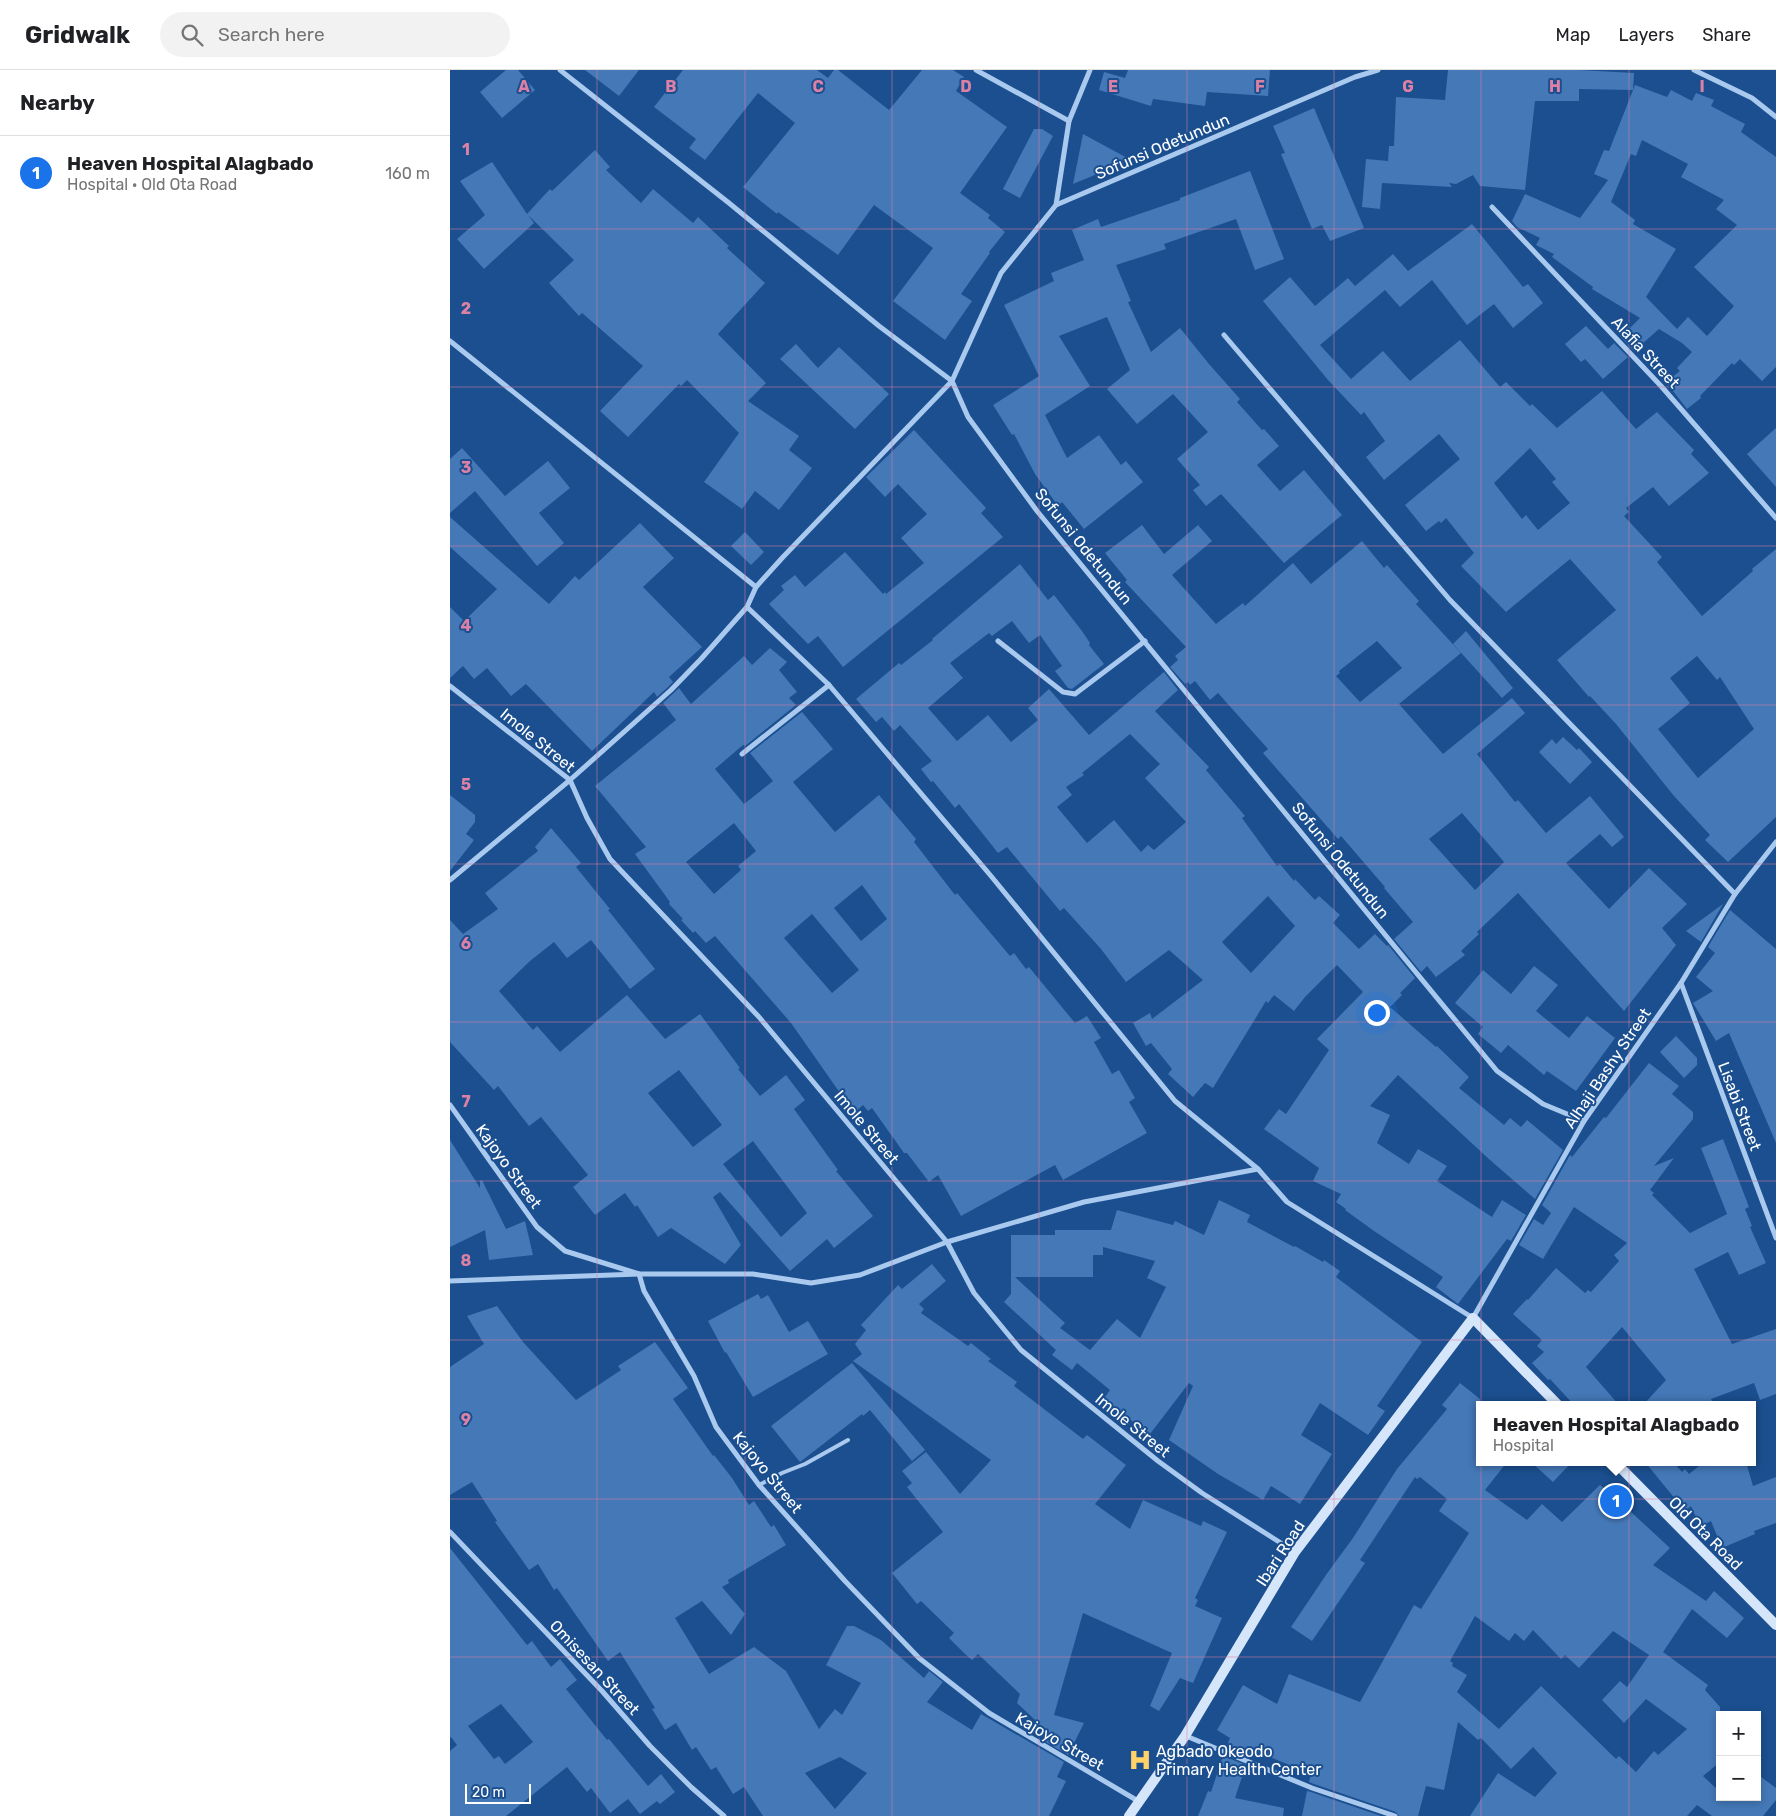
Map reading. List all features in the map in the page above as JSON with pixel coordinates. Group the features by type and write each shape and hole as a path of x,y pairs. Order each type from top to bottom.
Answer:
{"street":[{"path":"450,880 570,780 671,690 747,607 756,587 782,556 952,381 879,326 729,203 560,70"},
{"path":"976,70 1069,121"},
{"path":"1056,205 1069,121 1090,70"},
{"name":"Sofunsi Odetundun","path":"1378,70 1355,78 1056,205 1001,273 952,381 968,417 1037,511 1497,1071 1544,1104 1584,1121"},
{"path":"1694,70 1752,98 1776,117"},
{"name":"Alafia Street","path":"1492,207 1661,386 1776,518"},
{"path":"1224,336 1450,600 1734,894"},
{"path":"450,341 756,587"},
{"path":"747,607 830,685 991,876 1175,1101 1258,1169 1287,1202 1472,1318 1554,1401"},
{"path":"998,641 1058,689 1075,694 1145,641"},
{"path":"742,754 830,685"},
{"name":"Imole Street","path":"450,686 570,780 587,818 610,859 758,1018 947,1242 974,1293 1021,1350 1158,1461 1202,1493 1296,1552"},
{"name":"Alhaji Bashy Street","path":"1472,1318 1584,1121 1681,983 1734,894 1776,842"},
{"name":"Lisabi Street","path":"1681,983 1776,1238"},
{"name":"Kajoyo Street","path":"450,1105 537,1227 564,1251 639,1274 644,1291 694,1376 716,1427 759,1485 845,1581 918,1658 989,1713 1138,1801"},
{"path":"450,1281 639,1274 753,1274 811,1283 860,1275 947,1242 1084,1202 1258,1169"},
{"name":"Ibari Road","path":"1129,1816 1185,1736 1296,1552 1472,1318"},
{"name":"Old Ota Road","path":"1619,1466 1776,1625"},
{"name":"Omisesan Street","path":"450,1532 602,1691 650,1746 690,1787 724,1816"},
{"path":"1185,1736 1312,1788 1395,1816"}],"lane":[{"path":"759,1485 805,1464 848,1440"}],"building":[{"path":"506,70 518,70 535,90 502,118 480,92"},
{"path":"585,70 639,70 619,96"},
{"path":"683,70 817,70 828,78 834,70 838,70 889,110 922,70 953,70 964,77 956,91 1007,127 960,193 990,215 988,218 1005,232 961,294 972,301 945,340 893,301 933,248 874,205 838,255 778,212 777,214 743,187 795,123 758,93 705,160 689,148 696,139 654,107"},
{"path":"1128,70 1270,70 1268,96 1207,92 1205,106 1153,99 1151,106 1099,90 1104,72 1125,78"},
{"path":"1448,70 1579,70 1634,73 1633,90 1579,89 1579,101 1535,101 1525,190 1480,186 1473,175 1456,184 1449,183 1452,187 1382,183 1380,209 1362,207 1366,159 1388,161 1389,146 1394,146 1396,97 1445,100"},
{"path":"1635,85 1667,97 1671,90 1692,101 1696,93 1714,100 1711,106 1745,124 1741,132 1776,157 1776,367 1762,381 1740,359 1734,365 1732,363 1700,396 1701,398 1687,409 1666,382 1680,371 1677,368 1692,352 1682,343 1659,329 1634,351 1621,337 1640,318 1592,289 1593,287 1552,257 1554,254 1536,245 1540,238 1517,227 1512,221 1525,194 1580,218 1608,180 1594,174 1604,150 1609,151","holes":["1642,140 1688,164 1681,177 1724,200 1716,209 1737,225 1694,267 1734,306 1707,336 1688,317 1677,329 1646,297 1676,249 1633,224 1635,220 1611,202 1631,154 1636,156"]},
{"path":"1314,108 1364,228 1330,241 1322,225 1312,229 1281,154 1285,153 1273,126"},
{"path":"1034,129 1042,129 1053,136 1020,198 1003,189"},
{"path":"1083,134 1131,160 1073,184"},
{"path":"595,150 610,167 606,170 641,203 653,189 693,223 698,217 729,246 727,248 765,283 718,334 766,383 748,401 799,436 789,450 812,468 779,510 755,491 742,509 704,482 739,433 687,380 681,386 679,384 628,437 600,411 643,366 582,313 579,316 549,283 574,260 528,215 534,223 484,269 457,239 485,215 460,181 492,162 527,214 550,189 552,191"},
{"path":"1250,171 1284,259 1255,270 1236,219 1164,244 1166,249 1116,265 1131,301 1128,302 1151,352 1180,328 1240,399 1237,402 1279,446 1257,465 1280,491 1304,470 1342,515 1284,563 1221,494 1206,506 1193,490 1200,485 1177,459 1208,432 1173,394 1137,424 1107,389 1130,370 1107,317 1059,336 1090,386 1045,415 1067,458 1099,435 1121,465 1126,461 1143,482 1084,529 1062,502 1058,506 1035,474 1014,434 1012,435 993,405 1039,376 1004,305 1054,281 1051,273 1084,260 1072,230 1098,219 1101,227 1180,200 1180,198"},
{"path":"1472,224 1523,287 1528,284 1543,303 1513,328 1494,304 1467,325 1432,280 1400,307 1385,290 1320,345 1351,379 1383,351 1410,381 1460,340 1500,387 1506,382 1530,406 1532,404 1557,428 1602,391 1636,429 1657,412 1694,450 1691,454 1709,473 1669,506 1653,487 1626,508 1629,512 1624,516 1662,557 1657,562 1702,616 1776,549 1776,817 1728,862 1705,840 1710,835 1674,796 1616,724 1589,697 1557,660 1616,610 1570,559 1506,612 1461,566 1474,553 1446,518 1426,531 1405,505 1460,459 1439,434 1384,480 1366,457 1385,441 1364,412 1361,415 1328,380 1263,301 1290,277 1315,306 1348,278 1355,286 1393,254 1408,271","holes":["1530,448 1556,479 1552,482 1570,503 1538,530 1526,515 1522,519 1494,483","1697,656 1717,680 1720,677 1754,729 1698,778 1658,729 1690,703 1670,678"]},
{"path":"1586,326 1608,349 1614,343 1628,357 1603,379 1585,359 1581,362 1565,344"},
{"path":"796,344 818,368 839,347 889,394 855,429 780,359"},
{"path":"1776,428 1776,487 1747,454"},
{"path":"914,430 986,508 981,513 1003,537 843,667 818,636 808,644 769,604 784,590 781,586 795,575 805,587 845,552 883,594 885,592 886,594 924,563 901,538 927,514 898,484 885,497 866,477"},
{"path":"462,448 505,496 548,461 570,488 539,513 564,543 537,566 475,491 450,513 450,459"},
{"path":"450,517 549,604 575,576 579,580 640,523 674,558 643,587 702,647 669,677 673,682 668,687 657,697 654,692 592,751 526,684 511,696 487,668 474,679 463,666 450,678 450,607 464,621 497,589 450,547"},
{"path":"1142,525 1164,554 1198,525 1212,541 1172,575 1216,624 1243,603 1245,606 1293,563 1311,584 1362,541 1384,568 1387,565 1419,601 1416,604 1461,653 1399,704 1443,754 1512,698 1525,713 1477,754 1515,802 1518,800 1546,833 1590,796 1624,837 1612,847 1600,834 1566,863 1609,909 1649,868 1687,904 1662,928 1676,945 1624,1011 1518,893 1477,932 1479,934 1461,951 1465,955 1436,977 1427,966 1421,972 1394,939 1413,922 1341,836 1338,839 1263,753 1268,749 1218,693 1210,700 1195,681 1190,685 1188,682 1185,684 1170,667 1178,660 1175,656 1186,647 1125,582 1127,580 1105,553","holes":["1377,641 1402,668 1360,702 1336,676 1340,673 1339,671","1462,813 1504,862 1475,890 1429,839"]},
{"path":"745,532 764,552 751,565 731,546"},
{"path":"1020,564 1048,600 1054,595 1082,631 1090,643 1089,645 1104,664 1072,689 1068,688 1055,671 1062,666 1040,635 1029,643 1012,621 992,636 989,633 950,663 963,678 928,708 957,741 988,715 1011,742 1038,720 1028,708 1049,689 1089,735 1164,672 1178,690 1155,711 1209,767 1206,770 1245,816 1242,818 1277,866 1280,864 1294,881 1295,879 1315,900 1319,896 1340,915 1333,923 1359,949 1375,934 1388,945 1415,978 1400,993 1402,995 1390,1007 1437,1046 1469,1077 1459,1088 1504,1125 1510,1118 1521,1127 1527,1120 1563,1150 1535,1199 1398,1075 1370,1106 1390,1115 1377,1143 1409,1164 1418,1149 1447,1166 1437,1181 1492,1217 1502,1200 1526,1215 1511,1241 1507,1239 1458,1304 1436,1287 1443,1277 1345,1210 1336,1202 1341,1194 1313,1181 1319,1168 1264,1129 1279,1109 1286,1114 1329,1050 1317,1039 1363,992 1337,965 1305,997 1294,1011 1274,995 1268,1003 1266,1001 1213,1088 1205,1083 1193,1097 1168,1074 1172,1069 1151,1043 1146,1046 1133,1023 1150,1013 1152,1019 1203,980 1169,950 1126,982 1101,949 1064,908 1060,911 1007,847 998,853 959,804 955,808 933,781 931,782 921,769 932,761 900,725 894,731 882,717 876,722 856,699 899,663 901,665","holes":["1130,734 1160,764 1145,778 1186,822 1154,850 1148,845 1141,852 1114,820 1087,843 1057,807 1072,795 1066,787 1084,775 1082,773","1268,896 1295,926 1251,973 1222,942"]},
{"path":"1466,631 1513,688 1502,698 1453,644"},
{"path":"770,648 787,662 779,670 797,692 789,698 796,705 715,769 744,804 773,781 750,753 802,712 833,749 793,782 835,832 879,795 916,839 914,842 955,895 957,893 1010,956 1014,953 1026,969 1029,967 1075,1023 1087,1016 1101,1038 1094,1042 1112,1074 1119,1070 1135,1098 1129,1102 1147,1133 1063,1180 1055,1165 961,1216 938,1175 929,1182 907,1153 904,1153 872,1108 868,1111 863,1105 854,1113 791,1023 715,936 706,943 681,920 683,919 669,904 670,902 635,854 646,847 595,786 676,720 663,703 679,688 691,704 744,656 752,665","holes":["734,823 756,851 738,866 741,870 714,894 686,862","862,885 887,919 861,941 834,908","812,914 859,970 832,993 784,938"]},
{"path":"1563,737 1577,750 1579,748 1592,762 1570,784 1539,752 1552,739 1556,744"},
{"path":"450,795 475,815 475,822 466,834 474,840 450,871"},
{"path":"551,828 581,863 576,867 655,969 630,989 591,940 567,958 554,942 530,961 499,991 533,1030 537,1026 560,1052 627,995 665,1039 700,1014 740,1068 738,1069 760,1096 786,1075 805,1100 794,1109 838,1170 836,1171 873,1216 834,1248 827,1239 790,1271 720,1192 713,1197 741,1245 725,1264 671,1228 658,1237 637,1205 635,1207 625,1193 595,1215 573,1187 588,1175 541,1117 529,1126 498,1086 494,1090 450,1042 450,920 463,934 498,909 485,893 538,851 535,847","holes":["679,1070 722,1125 693,1147 648,1093","753,1141 807,1213 781,1237 723,1164"]},
{"path":"1723,904 1701,942 1686,931"},
{"path":"1730,910 1776,949 1776,1143 1729,1033 1716,1041 1693,1003 1713,991 1696,977 1715,953 1708,947"},
{"path":"1534,966 1558,985 1536,1011 1569,1038 1587,1016 1615,1038 1576,1091 1547,1071 1544,1075 1508,1045 1501,1053 1478,1034 1483,1027 1455,1003 1483,970 1511,994"},
{"path":"1676,1036 1697,1058 1697,1065 1684,1078 1660,1052"},
{"path":"1649,1063 1679,1086 1672,1094 1693,1112 1693,1119 1654,1166 1674,1158 1650,1190 1654,1193 1652,1195 1690,1233 1727,1214 1701,1148 1723,1139 1749,1207 1745,1209 1752,1226 1750,1227 1766,1263 1739,1275 1728,1252 1694,1269 1732,1344 1776,1329 1776,1394 1760,1400 1754,1383 1711,1399 1712,1401 1647,1401 1666,1380 1622,1327 1586,1367 1616,1401 1570,1401 1532,1363 1544,1352 1537,1346 1542,1340 1513,1314 1556,1268 1585,1293 1588,1290 1591,1292 1619,1261 1614,1255 1627,1243 1574,1207 1543,1259 1519,1245 1534,1219 1543,1225 1551,1213 1542,1205 1570,1155 1572,1157 1604,1117 1606,1118"},
{"path":"450,1140 480,1188 480,1181 482,1180 506,1229 525,1221 533,1255 489,1260 485,1230 450,1247"},
{"path":"1219,1200 1250,1215 1247,1222 1323,1262 1324,1260 1340,1271 1336,1277 1422,1342 1377,1406 1385,1411 1368,1435 1320,1403 1301,1435 1332,1454 1300,1504 1271,1486 1263,1500 1218,1474 1169,1440 1193,1386 1189,1383 1150,1434 1103,1400 1110,1390 1077,1363 1072,1370 1052,1355 1056,1350 1004,1302 1011,1294 1011,1235 1055,1235 1055,1230 1111,1230 1117,1210 1173,1225 1175,1221 1204,1235","holes":["1103,1247 1155,1261 1147,1278 1166,1287 1140,1338 1117,1319 1090,1350 1060,1328 1065,1323 1015,1277 1093,1277 1093,1255 1103,1255"]},
{"path":"932,1264 946,1281 919,1304 924,1309 921,1313 968,1346 971,1343 991,1359 988,1361 1017,1382 1014,1386 1083,1439 1087,1435 1126,1465 1095,1504 1130,1529 1143,1500 1201,1526 1203,1521 1227,1532 1195,1598 1198,1600 1195,1606 1222,1618 1193,1683 1180,1678 1159,1711 1150,1706 1172,1653 1083,1613 1054,1715 1084,1723 1068,1755 1044,1741 1050,1734 1017,1703 1020,1694 978,1654 972,1660 965,1654 949,1638 954,1633 921,1601 917,1604 892,1573 943,1532 907,1487 912,1483 902,1471 926,1452 960,1494 991,1460 853,1361 862,1354 855,1344 866,1330 861,1325 898,1285 902,1289"},
{"path":"758,1294 761,1299 768,1295 789,1332 808,1321 828,1354 753,1397 725,1353 708,1321"},
{"path":"497,1306 523,1342 576,1400 621,1370 618,1366 655,1342 688,1388 673,1399 713,1456 732,1478 749,1505 754,1501 771,1527 774,1525 786,1545 728,1580 729,1583 722,1587 745,1614 731,1635 702,1601 675,1618 709,1674 754,1647 786,1671 819,1729 835,1709 842,1715 861,1683 826,1665 847,1626 854,1626 881,1640 924,1678 929,1671 943,1682 927,1702 972,1730 981,1714 1064,1762 1057,1777 1066,1781 1049,1816 763,1816 744,1787 733,1794 716,1767 711,1770 696,1747 692,1750 676,1723 665,1730 652,1709 655,1708 620,1652 608,1661 557,1588 554,1590 538,1564 529,1570 495,1522 497,1521 472,1482 450,1495 450,1367 484,1344 467,1316","holes":["840,1757 867,1773 835,1809 805,1773"]},
{"path":"852,1363 925,1450 912,1461 870,1410 863,1416 862,1414 800,1462 771,1426"},
{"path":"1460,1383 1480,1399 1480,1401 1476,1401 1476,1466 1504,1466 1485,1490 1527,1520 1542,1504 1562,1522 1600,1485 1613,1495 1615,1493 1630,1511 1670,1548 1653,1565 1706,1601 1714,1591 1744,1618 1727,1638 1692,1609 1663,1652 1708,1685 1705,1690 1720,1707 1720,1711 1716,1711 1716,1765 1703,1776 1716,1788 1716,1801 1761,1801 1761,1777 1776,1788 1776,1800 1763,1816 1712,1816 1697,1805 1687,1816 1470,1816 1498,1773 1535,1797 1557,1773 1533,1747 1511,1769 1481,1738 1478,1740 1458,1722 1444,1790 1426,1786 1418,1816 1399,1816 1396,1812 1309,1782 1311,1774 1251,1749 1249,1757 1226,1748 1230,1738 1217,1730 1243,1685 1277,1704 1289,1674 1360,1702 1414,1605 1421,1609 1469,1533 1439,1511 1447,1499 1420,1477 1417,1479 1415,1477 1360,1560 1365,1563 1312,1641 1291,1627 1353,1538 1397,1469 1447,1409 1442,1405","holes":["1475,1616 1509,1641 1515,1633 1524,1641 1533,1630 1561,1659 1565,1655 1579,1668 1613,1631 1649,1655 1627,1687 1620,1681 1602,1700 1624,1723 1646,1699 1687,1729 1658,1755 1654,1751 1636,1772 1619,1756 1616,1759 1541,1686 1499,1729 1457,1692 1467,1675 1452,1666 1453,1663 1450,1661"]},
{"path":"1535,1466 1568,1466 1553,1482"},
{"path":"1648,1466 1677,1466 1682,1472 1685,1469 1689,1474 1699,1466 1747,1466 1753,1486 1776,1477 1776,1523 1754,1531 1755,1534 1722,1548 1711,1521 1700,1526 1691,1506 1685,1511"},
{"path":"450,1548 527,1645 532,1641 551,1667 560,1659 577,1680 566,1689 607,1740 609,1739 648,1786 661,1774 675,1792 660,1804 657,1801 640,1814 628,1799 610,1813 591,1788 587,1792 567,1767 506,1816 450,1816 450,1751 457,1745 450,1738","holes":["501,1704 533,1742 505,1764 499,1756 494,1759 468,1726"]},
{"path":"1223,1756 1246,1765 1235,1798 1284,1808 1283,1816 1198,1816 1208,1791 1211,1792"},
{"path":"1307,1791 1311,1792 1381,1816 1302,1816"}],"place":[{"name":"Heaven Hospital Alagbado","path":"1616,1501"},
{"name":"Agbado Okeodo Primary Health Center","path":"1140,1760"}]}
